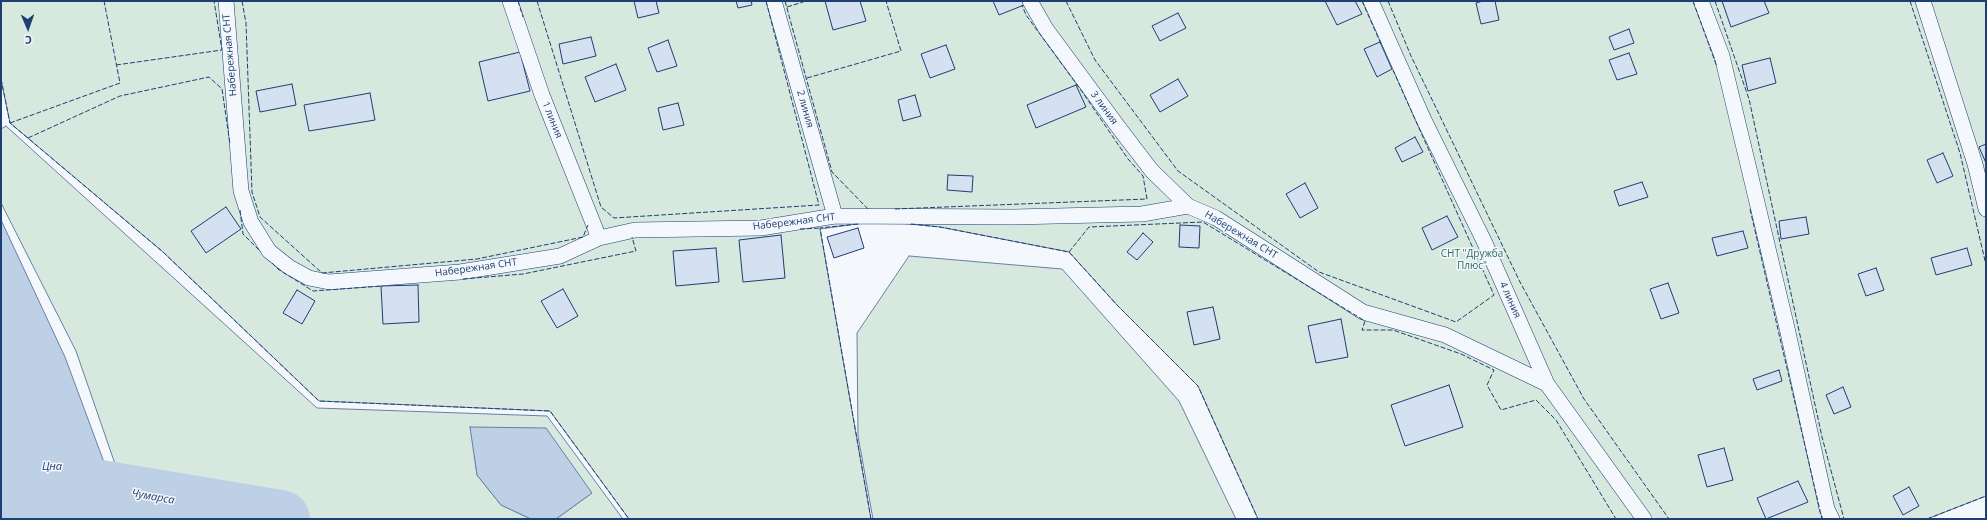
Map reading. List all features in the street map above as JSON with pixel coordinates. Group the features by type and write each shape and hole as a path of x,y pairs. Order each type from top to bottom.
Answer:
{"lane":[{"name":"Набережная СНТ","path":"226,1 241,191 251,222 268,251 289,267 309,278 329,282 460,272 560,256 599,238 635,230 761,228 835,216 1013,217 1142,214 1188,206 1216,218 1363,312 1445,335 1547,384"},
{"name":"1 линия","path":"510,1 542,95 599,238"},
{"name":"2 линия","path":"774,1 835,216"},
{"name":"3 линия","path":"1030,1 1046,29 1128,140 1152,171 1188,206"},
{"name":"4 линия","path":"1371,1 1424,120 1484,241 1547,384 1644,519"},
{"path":"1701,1 1722,56 1827,509 1832,519"},
{"path":"1923,1 1975,164 1986,209"}],"green space":[{"name":"СНТ \"Дружба Плюс\"","path":"1,1 1986,1 1986,496 1927,519 1258,519 1198,386 1117,305 1069,252 940,227 879,221 820,229 871,519 629,519 550,411 319,401 163,252 10,123 1,79"},
{"path":"6,126 317,408 547,416 623,519 556,519 592,493 471,427 477,475 501,505 531,519 134,519 76,351 1,203 1,129"},
{"path":"909,256 1062,269 1179,401 1236,519 873,519 858,436 857,333"}],"water":[{"name":"Цна","path":"1,220 65,357 125,519 1,519"},
{"path":"470,427 546,428 592,493 556,519 531,519 501,505 477,475"}],"building":[{"path":"634,1 656,1 659,13 638,18"},
{"path":"736,1 751,1 752,5 738,8"},
{"path":"825,1 860,1 866,21 833,30"},
{"path":"993,1 1023,1 1024,5 999,15"},
{"path":"1325,1 1355,1 1362,14 1337,25"},
{"path":"1483,1 1495,1 1499,20 1481,24 1476,3"},
{"path":"1722,1 1764,1 1769,13 1731,27"},
{"path":"1178,13 1186,28 1160,41 1152,26"},
{"path":"1629,29 1634,43 1614,50 1609,37"},
{"path":"591,37 596,56 563,64 559,44"},
{"path":"668,40 677,66 657,72 648,48"},
{"path":"1380,42 1392,69 1377,77 1364,49"},
{"path":"946,45 955,69 930,78 921,54"},
{"path":"520,52 530,91 488,101 479,62"},
{"path":"1629,53 1637,74 1617,80 1609,60"},
{"path":"1770,58 1776,83 1748,91 1742,65"},
{"path":"616,64 626,90 595,102 585,77"},
{"path":"1178,79 1188,96 1160,112 1150,95"},
{"path":"292,84 296,105 260,112 256,91"},
{"path":"1076,85 1086,107 1036,128 1027,105"},
{"path":"370,93 375,120 309,131 304,105"},
{"path":"915,95 921,116 903,121 898,100"},
{"path":"678,103 684,125 663,130 658,108"},
{"path":"1415,137 1423,152 1402,162 1395,148"},
{"path":"1986,144 1986,163 1979,147"},
{"path":"1943,153 1953,176 1937,183 1927,160"},
{"path":"948,175 973,176 972,192 947,190"},
{"path":"1642,182 1648,197 1619,206 1614,191"},
{"path":"1305,183 1318,208 1300,218 1286,194"},
{"path":"226,207 241,229 206,253 191,231"},
{"path":"1447,216 1458,237 1432,250 1422,228"},
{"path":"1806,217 1809,234 1781,239 1779,221"},
{"path":"1180,225 1200,226 1199,248 1179,247"},
{"path":"858,228 864,248 834,258 827,237"},
{"path":"1743,231 1748,248 1717,256 1712,238"},
{"path":"1143,233 1153,242 1137,260 1127,252"},
{"path":"781,235 785,278 743,282 739,240"},
{"path":"716,248 719,282 676,286 673,251"},
{"path":"1967,248 1972,265 1936,275 1931,258"},
{"path":"1876,268 1884,290 1866,296 1858,274"},
{"path":"1668,283 1679,313 1661,319 1650,289"},
{"path":"418,285 419,322 383,324 381,286"},
{"path":"563,289 578,316 557,328 541,301"},
{"path":"297,290 315,301 302,324 283,313"},
{"path":"1213,307 1220,339 1194,345 1187,312"},
{"path":"1341,319 1348,357 1316,363 1308,326"},
{"path":"1779,370 1782,381 1757,390 1753,379"},
{"path":"1449,385 1463,427 1405,446 1391,405"},
{"path":"1843,387 1851,407 1834,414 1826,395"},
{"path":"1724,448 1733,480 1707,487 1698,455"},
{"path":"1798,481 1808,502 1766,519 1757,498"},
{"path":"1909,487 1919,506 1903,515 1893,496"}],"waterway":[{"name":"Чумарса","path":"35,478 281,519"}],"fence":[{"path":"10,123 120,83 104,1"},
{"path":"116,65 222,50 214,1"},
{"path":"242,1 246,23 252,192 260,217 322,273 477,259 583,237 588,225"},
{"path":"518,1 523,17"},
{"path":"537,1 601,207 614,218 819,205 766,1"},
{"path":"785,1 832,172 869,210"},
{"path":"787,7 806,1"},
{"path":"807,78 901,51 886,1"},
{"path":"1066,1 1095,60 1178,171 1319,272 1456,322 1494,295 1392,68"},
{"path":"1362,1 1381,44"},
{"path":"1388,1 1411,56 1520,282 1584,399 1669,519"},
{"path":"1693,1 1717,67"},
{"path":"1715,1 1749,99 1822,437 1844,519"},
{"path":"1910,1 1960,153 1986,265"},
{"path":"895,209 1147,199 1143,176 1128,159 1083,93 1026,15 1022,5"},
{"path":"28,138 120,96 209,77 222,89 230,144"},
{"path":"1,79 10,123 163,252 319,401 550,411 629,519"},
{"path":"1750,209 1822,519"},
{"path":"240,210 243,234 261,252"},
{"path":"1069,252 1089,227 1203,222 1365,321 1362,330 1393,330 1461,354 1494,370 1487,385 1501,410 1536,400 1556,420 1616,519"},
{"path":"858,224 820,228 871,519"},
{"path":"911,224 940,227 1069,252 1117,305 1198,386 1258,519"},
{"path":"800,229 820,228"},
{"path":"463,279 523,274 636,251 632,237"},
{"path":"272,263 278,269 313,291 383,286"},
{"path":"1927,519 1986,496"}]}
